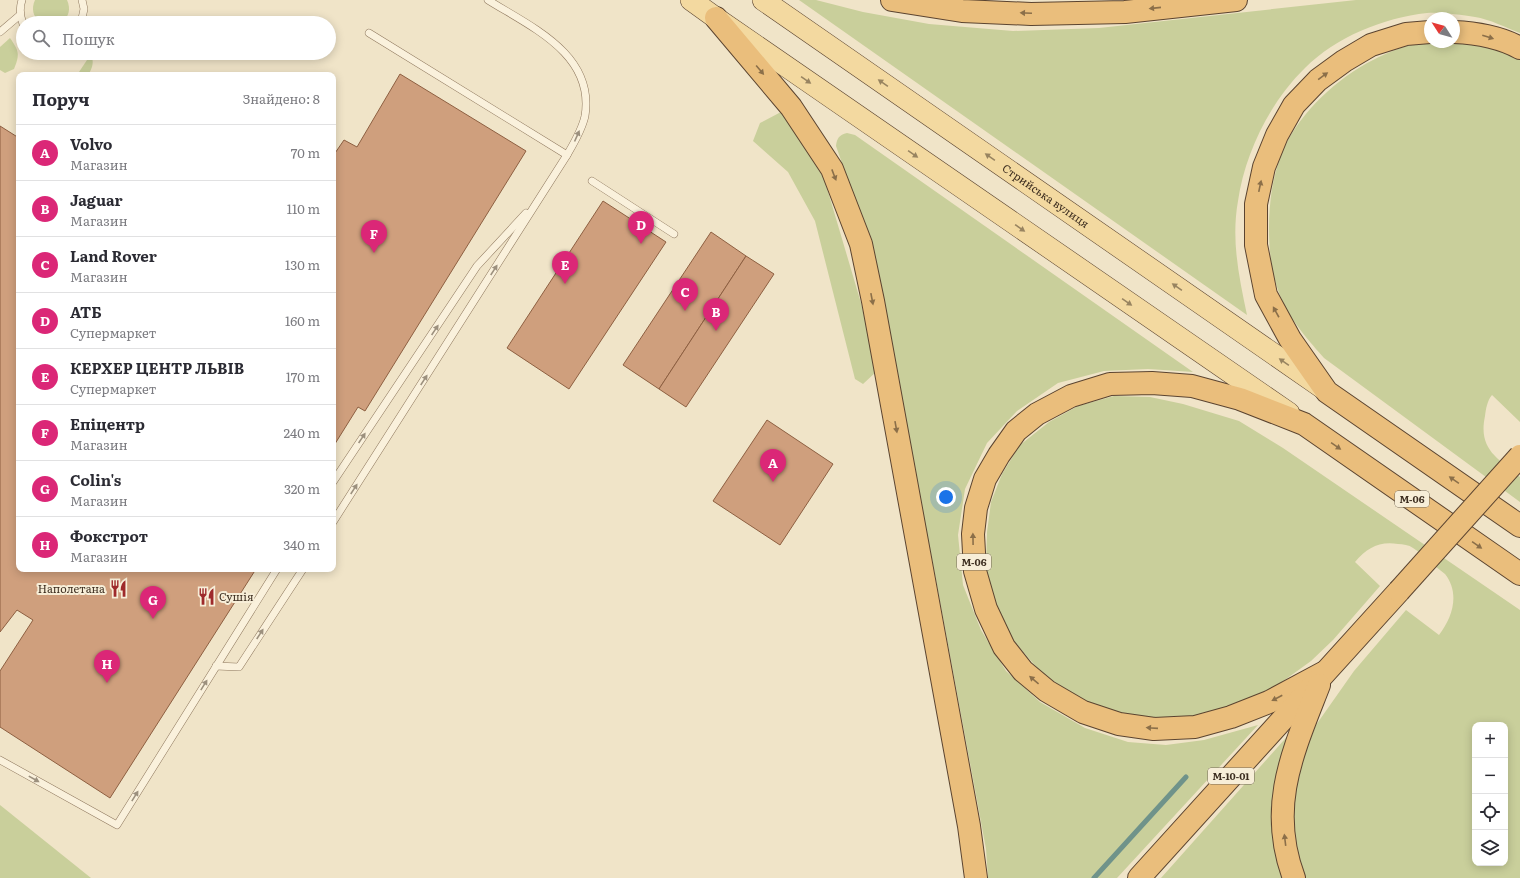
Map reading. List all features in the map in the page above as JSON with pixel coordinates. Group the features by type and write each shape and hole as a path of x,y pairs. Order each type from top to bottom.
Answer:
{"highway":[{"path":"892,0 962,11 1031,14 1125,12 1236,0"},
{"path":"716,18 791,107 832,169 861,244 970,826 976,878"},
{"path":"1424,32 1406,34 1371,46 1344,61 1318,80 1294,105 1276,134 1264,167 1256,204 1256,245 1266,295 1290,340 1328,392 1520,526"},
{"path":"1460,32 1477,33 1520,48"},
{"name":"М-06","path":"1520,456 1399,591 1323,673 1269,702 1195,727 1154,729 1119,724 1083,712 1047,691 1024,671 1004,647 986,609 975,571 973,534 976,508 985,479 999,455 1016,431 1037,414 1071,396 1110,384 1152,383 1192,386 1240,399 1304,424 1520,574"},
{"path":"1294,878 1285,844 1282,818 1284,786 1293,750 1323,673"},
{"name":"М-10-01","path":"1139,878 1323,673"}],"main road":[{"path":"692,0 1304,424"},
{"name":"Стрийська вулиця","path":"763,0 1328,392"}],"lane":[{"path":"20,15 22,0"},
{"path":"82,16 84,9 83,0"},
{"path":"336,517 567,155 578,137 585,116 585,94 579,73 568,55 553,41 488,0"},
{"path":"0,32 16,18"},
{"path":"369,33 567,155"},
{"path":"592,181 674,234"},
{"path":"336,478 477,266 540,198"},
{"path":"0,760 117,826 275,572"},
{"path":"216,666 239,667 301,572"}],"green space":[{"path":"35,0 67,0 69,6 68,15 35,16 33,6"},
{"path":"799,0 816,0 863,12 929,24 1013,31 1099,28 1356,0 1520,0 1520,33 1480,18 1460,15 1460,12 1424,12 1424,14 1377,24 1346,38 1317,57 1292,82 1270,112 1261,129 1246,165 1241,183 1235,230 1239,273 1247,315"},
{"path":"10,38 16,48 17,60 14,69 5,73 0,70 0,47"},
{"path":"1424,42 1424,48 1460,48 1460,42 1495,48 1520,59 1520,422 1492,395 1485,413 1484,437 1491,452 1520,477 1520,502 1324,358 1291,317 1276,284 1271,257 1269,228 1272,187 1280,158 1291,135 1321,97 1346,76 1379,57 1399,48"},
{"path":"87,60 92,60 90,72 79,72"},
{"path":"781,112 824,178 861,303 877,371 863,384 855,379 815,221 788,172 753,141 760,123"},
{"path":"847,133 855,135 1193,372 1148,369 1104,371 1058,383 1017,411 987,443 965,489 958,535 963,585 981,630 1006,671 1040,702 1085,728 1128,742 1166,745 1204,740 1258,725 1117,878 988,878 986,849 936,580 870,243 836,146 839,137"},
{"path":"1114,396 1150,397 1183,404 1239,421 1283,448 1520,610 1520,878 1302,878 1294,849 1293,793 1300,766 1316,725 1354,671 1406,610 1439,635 1451,613 1453,597 1450,581 1445,574 1410,546 1391,543 1379,545 1364,553 1355,562 1380,586 1333,640 1311,661 1275,687 1234,705 1197,716 1160,718 1129,717 1101,708 1069,693 1038,669 1013,640 996,606 986,568 987,532 991,502 1002,474 1020,445 1049,422 1078,406"},
{"path":"1292,731 1275,784 1272,817 1274,846 1283,878 1161,878"},
{"path":"0,805 91,878 0,878"}],"building":[{"path":"400,74 526,151 365,411 358,407 336,442 336,152 344,140 357,147"},
{"path":"0,126 16,136 16,572 254,572 110,798 0,727 0,671 33,620 17,610 0,632"},
{"path":"603,201 666,242 569,389 507,348"},
{"path":"711,232 746,256 659,389 623,365"},
{"path":"746,256 774,274 686,407 659,389"},
{"path":"767,420 833,464 780,545 713,501"}],"waterway":[{"path":"1094,878 1186,777"}],"place":[{"name":"АТБ","path":"641,244"},
{"name":"Епіцентр","path":"374,253"},
{"name":"КЕРХЕР ЦЕНТР ЛЬВІВ","path":"565,284"},
{"name":"Land Rover","path":"685,311"},
{"name":"Jaguar","path":"716,331"},
{"name":"Volvo","path":"773,482"},
{"name":"Наполетана","path":"118,589"},
{"name":"Сушія","path":"206,597"},
{"name":"Colin's","path":"153,619"},
{"name":"Фокстрот","path":"107,683"}]}
